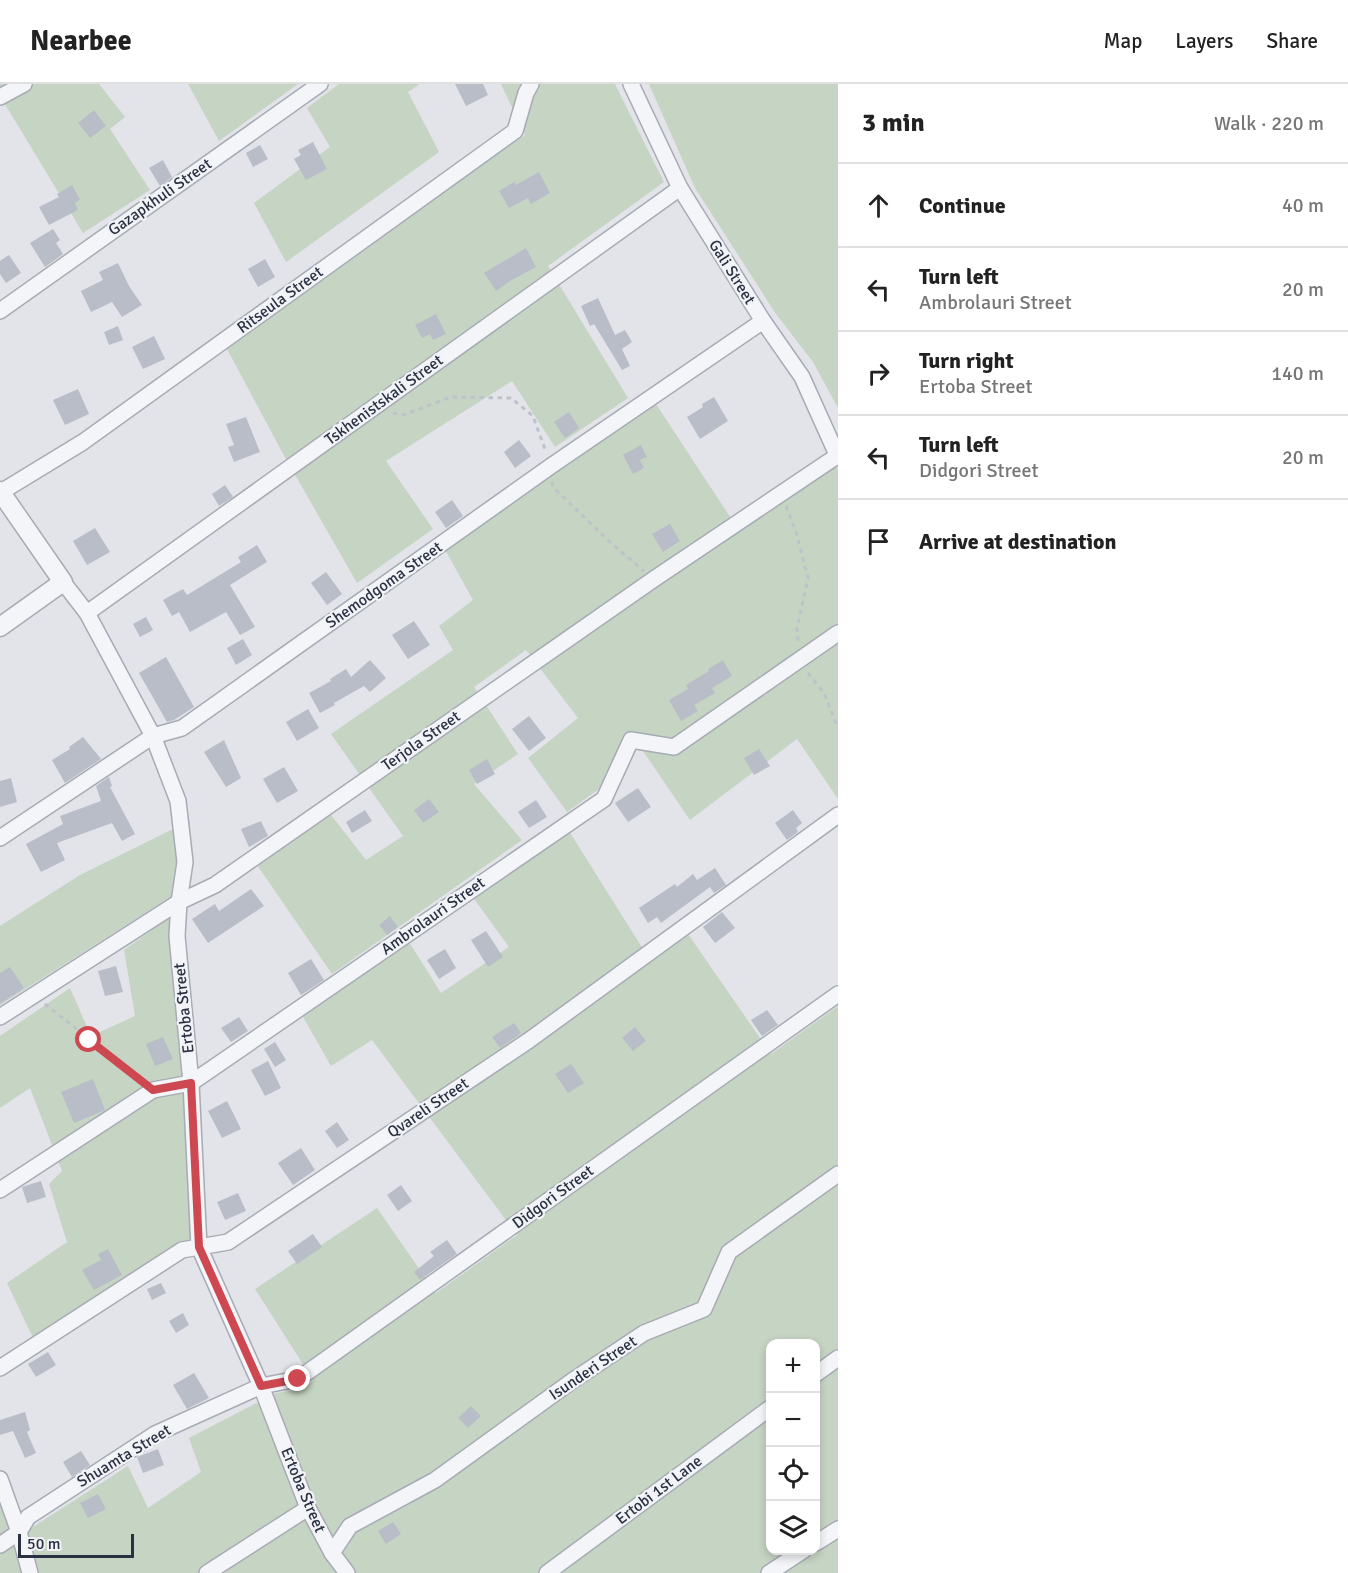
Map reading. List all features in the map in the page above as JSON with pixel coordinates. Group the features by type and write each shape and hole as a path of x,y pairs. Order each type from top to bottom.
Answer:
{"street":[{"path":"0,97 24,84"},
{"name":"Gazapkhuli Street","path":"0,311 320,84"},
{"name":"Ritseula Street","path":"0,491 83,442 515,130 531,84"},
{"name":"Gali Street","path":"631,84 680,188 763,321 802,377 838,457"},
{"name":"Tskhenistskali Street","path":"87,613 680,188"},
{"name":"Shemodgoma Street","path":"0,838 153,736 182,728 551,466 763,321"},
{"name":"Terjola Street","path":"0,1017 179,902 214,885 654,579 838,457"},
{"path":"0,491 63,582 0,627"},
{"name":"Ertoba Street","path":"63,582 87,613 153,736 178,801 185,862 177,936 191,1083 199,1247 261,1386 308,1508 332,1553 347,1573"},
{"name":"Ambrolauri Street","path":"0,1190 153,1090 191,1083 604,799 631,740 674,747 838,633"},
{"name":"Qvareli Street","path":"0,1368 182,1250 228,1242 528,1041 838,815"},
{"name":"Didgori Street","path":"261,1386 298,1379 838,994"},
{"name":"Isunderi Street","path":"332,1553 350,1526 435,1480 572,1381 644,1333 704,1309 729,1252 838,1174"},
{"path":"820,1371 838,1358"},
{"name":"Shuamta Street","path":"0,1545 19,1532 28,1517 155,1434 261,1386"},
{"name":"Ertobi 1st Lane","path":"547,1573 766,1412"},
{"path":"0,1479 19,1532 30,1573"},
{"path":"207,1573 308,1508"},
{"path":"820,1541 838,1529"},
{"path":"769,1573 798,1555"}],"path":[{"path":"374,407 403,415 451,397 511,398 533,416 551,466 553,487 611,543 654,579"},
{"path":"781,493 796,532 808,578 798,628 799,661 824,693 838,728"},
{"path":"34,995 153,1090"}],"green space":[{"path":"0,84 99,84 125,117 110,129 150,190 83,233 0,96"},
{"path":"188,84 298,84 219,141"},
{"path":"339,84 420,84 408,92 439,152 286,262 254,203 330,147 307,108"},
{"path":"501,84 615,84 664,182 548,266 628,398 555,447 512,381 386,461 433,529 357,583 282,452 227,349 525,135"},
{"path":"649,84 838,84 838,408 813,362 776,314 695,188"},
{"path":"656,404 740,532 836,466 838,470 838,799 797,739 690,820 630,732 599,789 567,812 528,758 578,718 526,650 474,687 518,754 474,784 522,840 332,974 255,862 328,811 366,860 403,836 331,734 453,650 439,626 473,600 444,548 559,467"},
{"path":"173,829 180,891 0,1005 0,926 80,875"},
{"path":"569,831 648,957 686,931 771,1054 838,1006 838,1573 0,1573 0,1503 8,1526 28,1530 128,1466 148,1508 201,1472 189,1438 276,1393 302,1389 313,1380 255,1289 377,1208 436,1293 517,1235 372,1040 331,1066 303,1017 409,942 441,993 509,947 472,896"},
{"path":"178,911 198,1236 33,1338 7,1283 67,1242 49,1184 62,1171 30,1088 0,1108 0,1036 70,988 91,1036 135,1016 124,950"}],"building":[{"path":"455,84 483,84 488,95 466,106"},
{"path":"94,110 106,126 90,138 78,123"},
{"path":"313,142 327,169 306,180 294,159 301,155 298,150"},
{"path":"260,145 268,159 253,167 246,153"},
{"path":"163,160 172,177 160,186 149,168"},
{"path":"539,172 550,193 531,204 528,198 509,208 499,191 514,182 516,185"},
{"path":"72,185 80,200 75,203 78,210 49,225 39,207 59,197 57,194"},
{"path":"53,229 60,240 56,243 63,254 45,267 30,243"},
{"path":"526,248 536,267 496,291 484,273"},
{"path":"9,255 21,273 6,283 0,274 0,261"},
{"path":"265,259 275,277 258,287 248,269"},
{"path":"118,263 129,286 142,305 122,317 112,302 91,312 81,291 103,280 99,272"},
{"path":"598,298 615,335 625,330 632,342 622,349 630,366 622,370 594,324 590,326 581,306"},
{"path":"436,314 446,334 433,340 430,334 422,338 415,325"},
{"path":"118,326 123,340 109,345 104,332"},
{"path":"154,336 165,359 143,369 132,347"},
{"path":"78,389 89,414 65,425 53,400"},
{"path":"714,397 728,421 700,439 687,417"},
{"path":"569,412 579,428 565,438 554,422"},
{"path":"246,417 260,452 234,462 228,447 234,445 226,424"},
{"path":"519,440 531,456 515,468 504,452"},
{"path":"641,445 647,457 640,460 644,468 633,474 623,455"},
{"path":"225,485 233,497 219,506 212,494"},
{"path":"452,500 463,516 446,528 435,512"},
{"path":"670,524 680,541 663,552 652,534"},
{"path":"95,528 110,552 87,565 73,541"},
{"path":"257,545 267,562 230,585 255,627 240,635 226,612 190,632 179,612 172,616 163,600 183,589 187,595 241,562 238,557"},
{"path":"326,572 342,594 327,605 311,583"},
{"path":"146,617 153,630 140,637 133,624"},
{"path":"414,621 430,645 408,659 392,635"},
{"path":"243,639 252,655 236,665 227,648"},
{"path":"166,657 194,707 167,722 139,673"},
{"path":"370,660 386,678 370,692 364,686 320,713 309,693 331,681 330,679 346,669 351,677"},
{"path":"723,660 732,676 712,688 715,693 694,705 698,711 681,721 669,700 688,689 686,685"},
{"path":"308,709 319,728 297,741 286,722"},
{"path":"529,716 546,738 529,751 512,729"},
{"path":"83,737 101,759 65,783 52,760 70,749 69,747"},
{"path":"224,740 241,778 226,787 204,752"},
{"path":"759,749 770,766 754,775 744,758"},
{"path":"487,759 495,774 477,784 469,770"},
{"path":"284,767 298,791 277,803 263,779"},
{"path":"109,777 112,786 110,787 135,834 122,841 112,823 57,843 65,860 41,872 26,844 63,824 60,816 101,801 96,786"},
{"path":"11,778 17,802 0,807 0,781"},
{"path":"638,788 651,807 628,822 615,803"},
{"path":"429,799 439,812 423,823 414,810"},
{"path":"536,800 547,817 529,828 518,812"},
{"path":"365,810 372,821 352,833 346,822"},
{"path":"793,810 802,823 796,828 798,832 787,840 775,823"},
{"path":"261,821 268,836 249,847 241,829"},
{"path":"715,868 726,885 714,893 710,887 661,923 657,917 648,923 639,908 675,884 677,887 693,874 697,880"},
{"path":"251,889 264,906 208,943 192,919 215,904 219,911"},
{"path":"722,912 735,928 715,943 703,927"},
{"path":"390,916 398,927 387,935 379,925"},
{"path":"486,931 503,957 488,967 471,940"},
{"path":"445,949 456,968 439,979 427,960"},
{"path":"311,959 324,980 301,995 288,973"},
{"path":"116,966 123,992 105,996 98,971"},
{"path":"10,967 24,988 0,1004 0,973"},
{"path":"767,1010 778,1025 762,1036 751,1020"},
{"path":"239,1017 248,1031 231,1042 221,1028"},
{"path":"514,1023 521,1033 500,1048 492,1037"},
{"path":"635,1027 646,1041 633,1051 622,1038"},
{"path":"163,1037 173,1059 155,1066 146,1044"},
{"path":"275,1042 286,1060 275,1067 264,1049"},
{"path":"268,1061 281,1088 265,1096 251,1070"},
{"path":"571,1064 584,1083 568,1093 555,1074"},
{"path":"93,1079 105,1110 74,1123 61,1092"},
{"path":"227,1101 241,1129 222,1138 208,1111"},
{"path":"337,1122 349,1140 337,1148 325,1131"},
{"path":"301,1148 315,1170 293,1185 278,1163"},
{"path":"41,1181 46,1197 27,1203 22,1187"},
{"path":"401,1185 412,1201 398,1211 387,1195"},
{"path":"238,1193 246,1211 225,1220 217,1202"},
{"path":"313,1234 322,1247 297,1264 288,1251"},
{"path":"447,1240 457,1254 420,1280 414,1272 434,1256 430,1252"},
{"path":"108,1249 122,1275 94,1290 82,1270 101,1260 98,1254"},
{"path":"161,1283 166,1293 152,1300 147,1289"},
{"path":"183,1313 189,1325 176,1333 169,1321"},
{"path":"48,1352 56,1365 36,1377 28,1364"},
{"path":"194,1373 209,1398 187,1409 173,1385"},
{"path":"471,1406 481,1416 468,1428 458,1418"},
{"path":"25,1412 30,1430 27,1432 36,1453 25,1458 13,1431 0,1435 0,1420"},
{"path":"158,1449 164,1465 143,1473 137,1457"},
{"path":"81,1451 90,1465 72,1477 63,1462"},
{"path":"98,1494 106,1509 88,1518 80,1503"},
{"path":"393,1522 401,1534 386,1544 378,1531"}],"route":[{"path":"89,1040 153,1090 191,1083 199,1247 261,1386 298,1379"}]}
